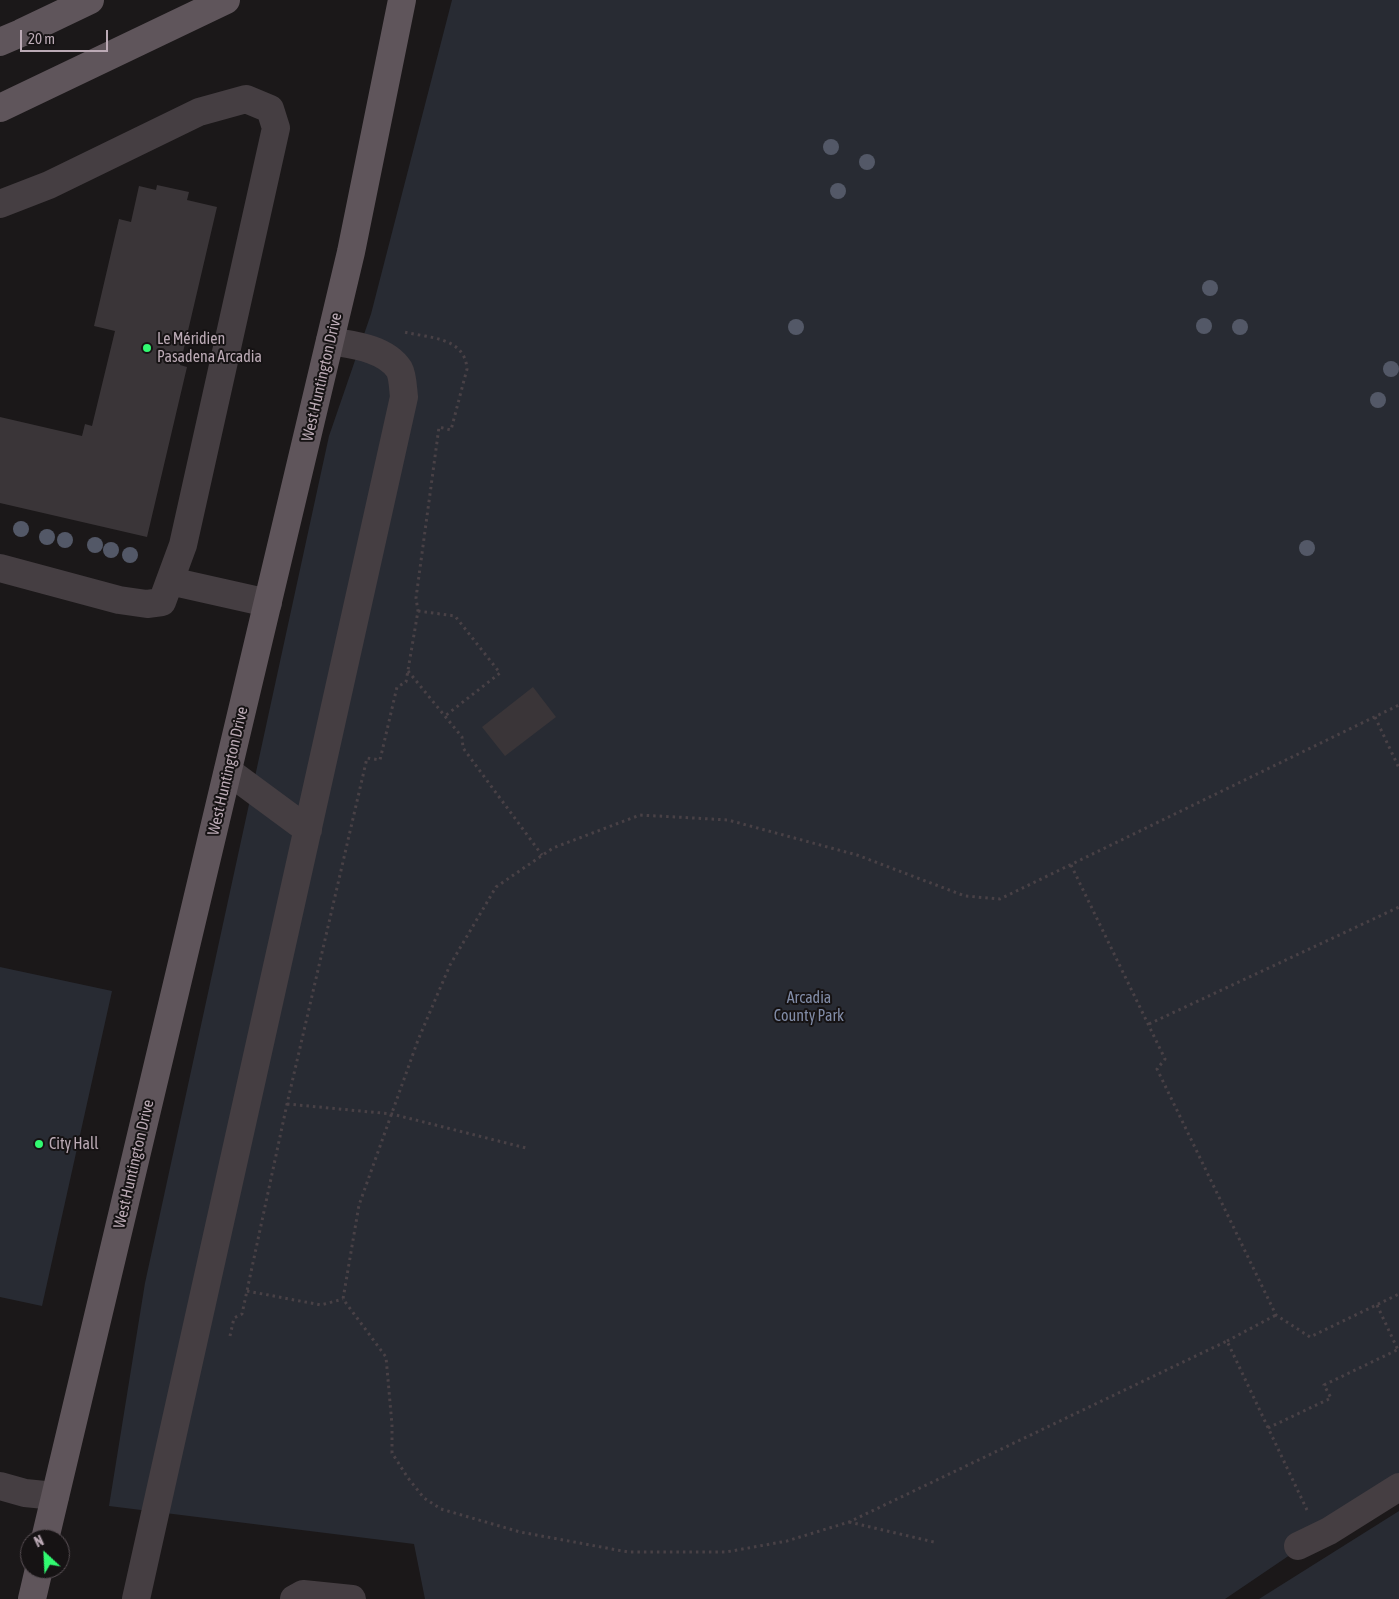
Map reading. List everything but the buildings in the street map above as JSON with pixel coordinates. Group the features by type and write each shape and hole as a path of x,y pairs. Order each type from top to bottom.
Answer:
{"main road":[{"path":"7,41 90,0"},
{"path":"0,108 226,0"},
{"name":"West Huntington Drive","path":"47,1529 352,252 402,0"},
{"path":"32,1599 37,1579"}],"street":[{"path":"0,204 49,185 199,112 246,100 270,108 276,128 183,545 162,602 147,604 119,600 0,568"},
{"path":"136,1599 404,397 400,370 386,356 354,345 330,341"},
{"path":"170,581 268,603"},
{"path":"228,771 308,830"},
{"path":"0,1486 24,1493 55,1496"},
{"path":"1308,1541 1329,1531 1399,1487"},
{"path":"294,1599 303,1594 352,1599"}],"path":[{"path":"230,1336 234,1318 242,1314 287,1104 367,758 380,760 398,687 406,682 418,610 416,598 439,427 451,430 467,369 466,359 459,348 450,342 403,332"},
{"path":"418,610 455,616 500,673 445,716"},
{"path":"408,671 462,737 463,748 542,855"},
{"path":"1276,1316 849,1522 787,1540 726,1552 628,1552 520,1532 441,1509 424,1498 392,1453 392,1425 386,1357 343,1299 359,1205 418,1040 450,965 496,887 553,848 640,815 728,820 857,855 965,896 1000,899 1399,705"},
{"path":"1375,717 1399,768"},
{"path":"1071,865 1165,1059 1157,1069 1276,1316 1310,1337 1399,1294"},
{"path":"1149,1024 1399,907"},
{"path":"287,1104 392,1114 526,1148"},
{"path":"247,1291 322,1306 343,1299"},
{"path":"1268,1428 1331,1398 1324,1385 1398,1350 1376,1305"},
{"path":"1227,1341 1268,1428 1308,1541"},
{"path":"849,1522 934,1542"}],"green space":[{"name":"Arcadia County Park","path":"452,0 1399,0 1399,1481 1225,1599 425,1599 414,1544 109,1506 145,1283 329,436 371,314"},
{"name":"City Hall","path":"0,967 112,991 42,1306 0,1297"},
{"path":"1399,1511 1399,1599 1259,1599"}],"place":[{"name":"Le Méridien Pasadena Arcadia","path":"147,348"},
{"name":"City Hall","path":"39,1144"}]}
